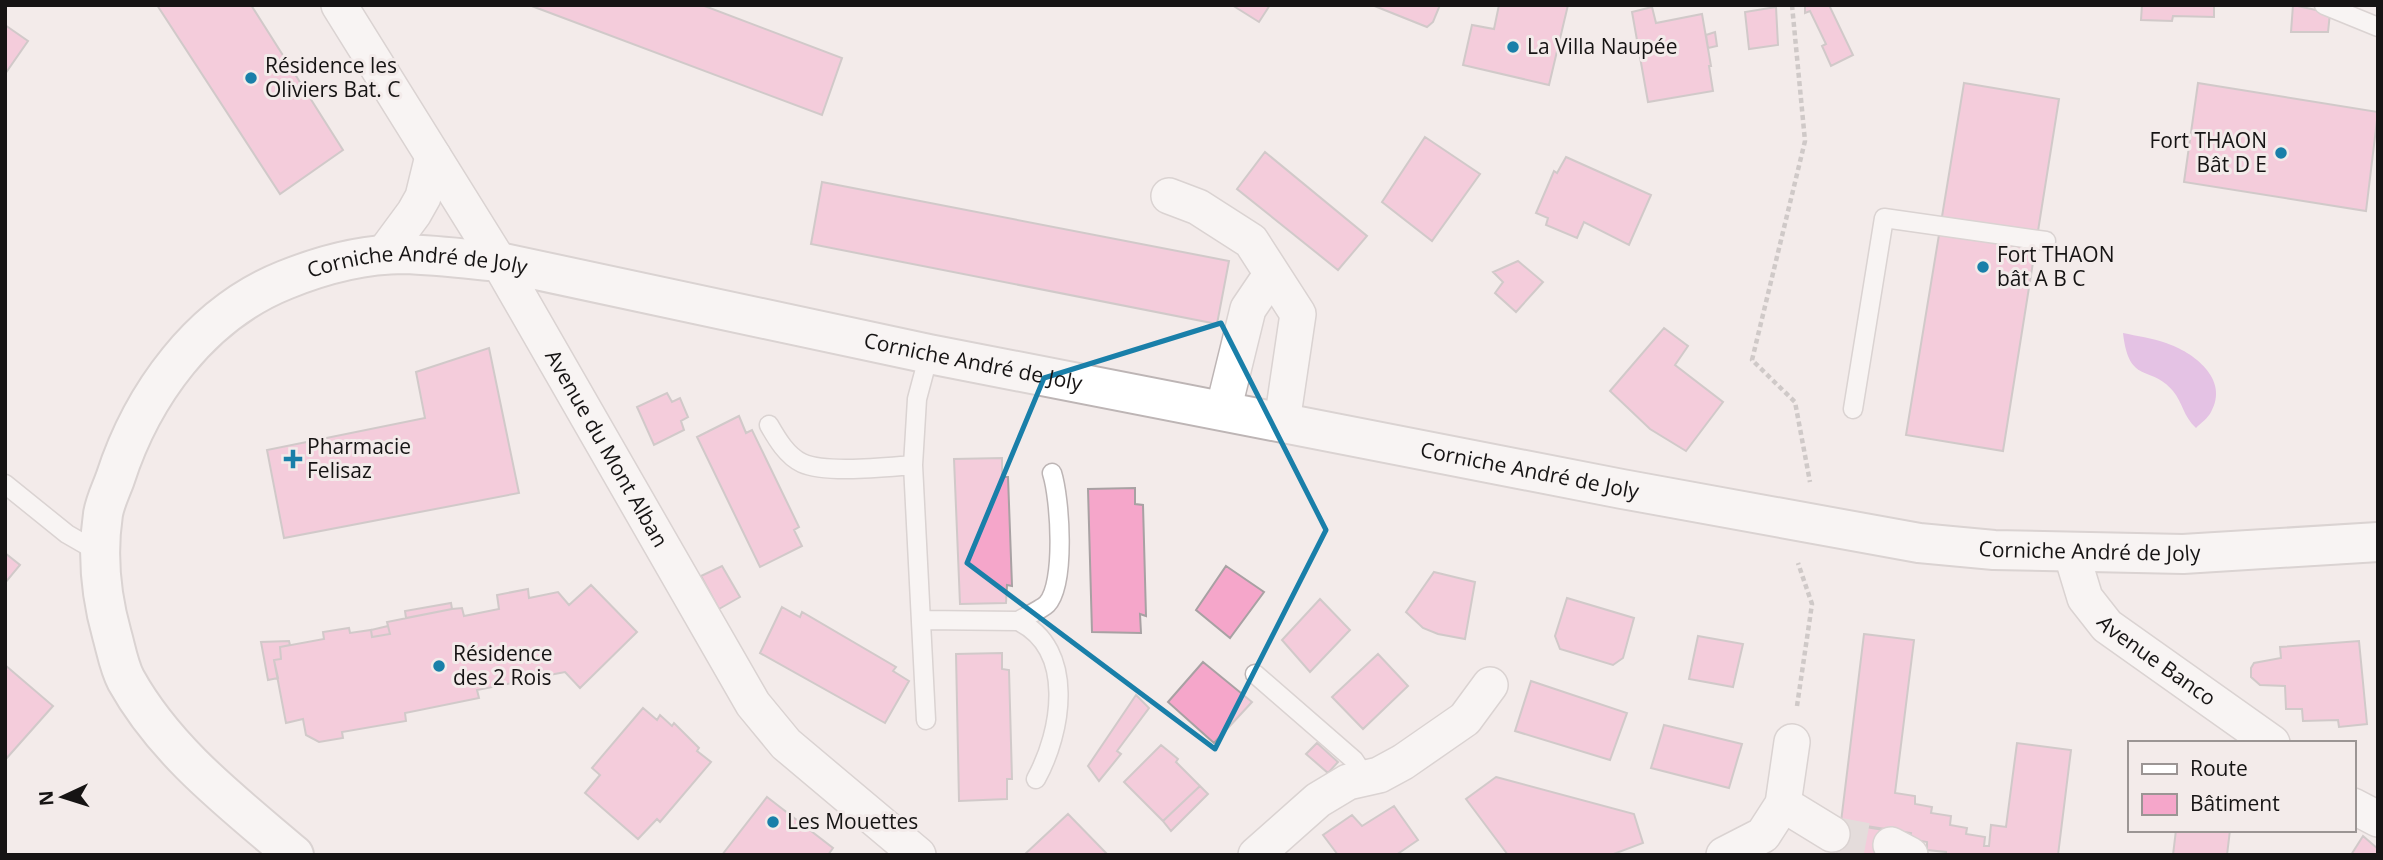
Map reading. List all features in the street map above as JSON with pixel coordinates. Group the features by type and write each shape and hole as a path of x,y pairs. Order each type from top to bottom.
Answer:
{"main road":[{"name":"Corniche André de Joly","path":"294,855 213,786 161,733 124,678 104,606 100,553 103,513 131,435 157,388 180,358 207,331 243,303 284,281 339,262 383,255 499,262 929,354 1622,489 1919,543 1994,550 2183,554 2378,542"}],"street":[{"name":"Avenue du Mont Alban","path":"339,5 499,262 753,704 786,744 918,855"},
{"path":"383,255 414,214 423,197 433,156"},
{"path":"1169,196 1198,207 1251,241 1298,314 1282,422"},
{"path":"1223,411 1248,309 1271,275"},
{"name":"Avenue Banco","path":"2071,552 2085,598 2107,626 2269,741"},
{"path":"1256,855 1318,800 1348,782 1380,775 1465,719 1490,685"},
{"path":"1724,855 1763,835 1783,804 1792,742"},
{"path":"1783,804 1832,834"},
{"path":"2355,807 2378,820"}],"lane":[{"path":"2324,5 2378,27"},
{"path":"1853,409 1884,218 2046,241"},
{"path":"926,720 913,465 917,399 929,354"},
{"path":"769,425 779,444 801,463 835,469 913,465"},
{"path":"1018,621 1047,604 1054,587 1060,535 1057,489 1052,473"},
{"path":"5,484 67,534 100,553"},
{"path":"921,620 1018,621 1032,628 1045,642 1055,662 1058,691 1048,757 1036,779"},
{"path":"1255,674 1354,760 1366,778"}],"path":[{"path":"1792,5 1805,141 1752,360 1795,402 1810,482"},
{"path":"1792,742 1812,604 1798,563"}],"highlighted area":[{"path":"1221,323 1326,530 1215,749 967,563 1044,378"}],"shaded area":[{"path":"2123,333 2176,347 2206,368 2216,389 2216,400 2210,414 2196,428 2173,391 2157,378 2136,368 2130,361"}],"building":[{"name":"Résidence les Oliviers Bat. C","path":"157,5 251,5 343,150 280,194"},
{"path":"529,5 702,5 842,58 822,115"},
{"path":"1232,5 1270,5 1259,22"},
{"path":"1372,5 1440,5 1433,22 1427,27"},
{"name":"La Villa Naupée","path":"1499,5 1568,5 1549,85 1463,65 1472,25 1494,29"},
{"path":"1805,5 1829,5 1853,55 1831,66 1822,46 1826,44 1810,11 1805,13"},
{"path":"2142,5 2214,5 2214,17 2173,16 2172,21 2141,20"},
{"path":"2293,5 2330,13 2328,32 2291,32"},
{"path":"1652,7 1656,23 1702,14 1713,91 1648,102 1632,12"},
{"path":"1776,7 1778,45 1749,49 1745,12"},
{"path":"5,25 28,41 5,74"},
{"path":"1715,32 1717,46 1708,48 1706,35"},
{"name":"Fort THAON bât A B C","path":"1964,83 2059,99 2003,451 1906,435"},
{"name":"Fort THAON Bât D E","path":"2198,83 2378,112 2366,211 2184,182"},
{"path":"1425,137 1480,174 1432,241 1382,202"},
{"path":"1265,152 1367,236 1338,270 1237,189"},
{"path":"1566,157 1651,195 1629,245 1584,222 1577,238 1546,225 1548,218 1536,213 1554,171 1557,173"},
{"path":"822,182 1229,261 1217,324 811,244"},
{"path":"1518,261 1543,282 1516,312 1495,293 1503,282 1493,272"},
{"path":"1664,328 1688,346 1675,365 1723,402 1686,451 1650,429 1610,391"},
{"path":"489,348 519,493 284,538 267,450 425,418 416,372"},
{"path":"667,393 672,402 680,398 688,417 681,421 684,430 654,445 637,407"},
{"path":"739,416 746,433 752,430 799,527 794,530 802,546 760,567 697,437"},
{"path":"1002,458 1002,477 1008,477 1012,586 1007,585 1006,603 960,604 954,459"},
{"path":"1135,488 1135,504 1143,505 1146,616 1140,614 1141,633 1092,632 1088,489"},
{"path":"5,553 20,565 5,583"},
{"path":"722,566 740,597 719,609 701,576"},
{"path":"1226,566 1264,592 1230,638 1196,610"},
{"path":"1434,572 1475,582 1465,639 1423,628 1406,612"},
{"name":"Résidence des 2 Rois","path":"591,585 637,632 580,688 565,672 544,676 543,672 513,678 513,683 477,690 479,698 405,713 406,721 342,732 343,738 319,742 306,735 303,719 286,723 274,660 281,659 280,647 324,639 323,632 349,628 350,633 371,630 372,637 390,634 387,622 452,609 462,608 464,616 499,609 497,595 528,589 529,598 558,592 569,605"},
{"path":"1567,598 1634,618 1623,658 1613,665 1560,649 1555,636"},
{"path":"1320,599 1350,630 1310,672 1282,640"},
{"path":"451,603 452,609 406,618 405,611"},
{"path":"782,607 800,617 802,612 896,667 893,671 909,681 885,723 760,653"},
{"path":"388,626 390,634 372,637 371,630"},
{"path":"1864,634 1914,640 1895,793 1915,796 1915,804 1932,807 1931,813 1951,816 1950,825 1967,828 1966,834 1985,837 1984,846 1989,846 1991,825 2006,827 2017,743 2071,750 2058,855 1946,855 1946,852 1927,850 1927,842 1910,839 1911,833 1841,822"},
{"path":"1698,636 1743,644 1733,687 1689,679"},
{"path":"289,641 290,645 280,647 281,659 274,660 278,678 268,680 261,642"},
{"path":"2359,641 2367,724 2339,727 2338,720 2303,721 2302,709 2286,709 2285,686 2260,685 2251,677 2254,663 2281,658 2280,647"},
{"path":"1002,653 1002,669 1009,670 1012,779 1007,779 1007,799 959,801 956,654"},
{"path":"1378,654 1408,686 1363,729 1332,697"},
{"path":"1203,662 1252,702 1214,743 1168,702"},
{"path":"5,665 53,706 5,760"},
{"path":"1531,681 1627,713 1610,760 1515,731"},
{"path":"1136,695 1149,708 1117,751 1121,754 1099,781 1088,766"},
{"path":"643,708 657,720 660,715 672,726 674,723 699,748 697,751 711,762 660,822 657,819 638,839 585,793 600,775 592,768"},
{"path":"1664,725 1742,744 1729,788 1651,768"},
{"path":"1317,743 1338,762 1328,773 1306,754"},
{"path":"1161,745 1178,759 1176,762 1200,786 1163,821 1124,782"},
{"path":"1496,777 1634,814 1643,843 1611,855 1508,855 1466,799"},
{"path":"1200,786 1208,794 1171,831 1163,821"},
{"name":"Les Mouettes","path":"767,797 833,848 828,855 722,855"},
{"path":"1394,806 1418,840 1396,855 1338,855 1323,835 1352,815 1362,826"},
{"path":"1068,814 1108,855 1024,855"},
{"path":"1841,823 1890,831 1888,855 1837,855"},
{"path":"2176,832 2230,832 2227,855 2173,855"},
{"path":"2363,836 2378,849 2378,855 2351,855"}],"tunnel":[{"path":"1832,834 1891,845"}],"place":[{"name":"La Villa Naupée","path":"1513,47"},
{"name":"Résidence les Oliviers Bat. C","path":"251,78"},
{"name":"Fort THAON Bât D E","path":"2281,153"},
{"name":"Fort THAON bât A B C","path":"1983,267"},
{"name":"Pharmacie Felisaz","path":"293,459"},
{"name":"Résidence des 2 Rois","path":"439,666"},
{"name":"Les Mouettes","path":"773,822"}]}
